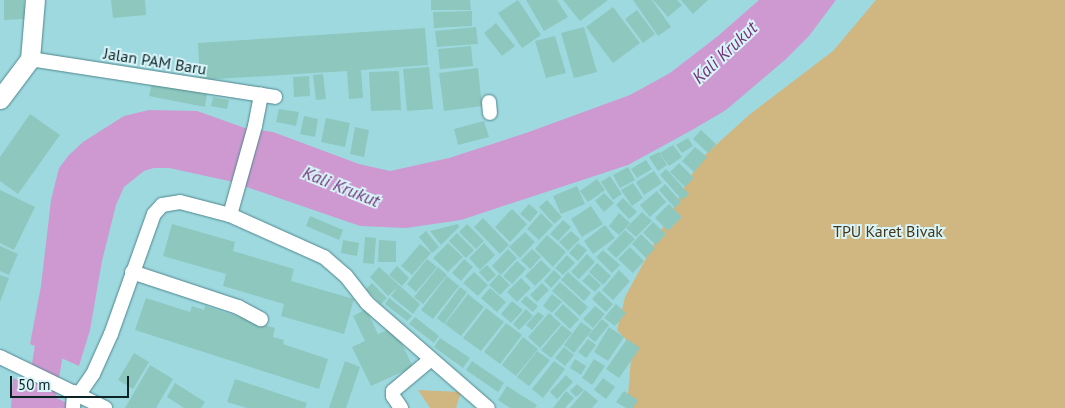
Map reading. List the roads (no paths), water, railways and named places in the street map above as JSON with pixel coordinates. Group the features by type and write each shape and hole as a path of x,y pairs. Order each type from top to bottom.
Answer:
{"street":[{"path":"0,100 30,59 35,0"},
{"name":"Jalan PAM Baru","path":"30,59 268,96 255,126 230,215"},
{"path":"72,408 74,392 93,374 107,342 154,214 162,205 180,202 230,215 324,257 336,266 367,303 430,360 488,408"},
{"path":"132,272 238,307 261,319"},
{"path":"7,359 105,408"},
{"path":"401,408 392,396 393,391 430,360"}],"water":[{"path":"759,0 836,0 809,36 786,59 726,110 692,130 628,165 461,220 406,228 360,226 229,181 169,168 154,168 144,171 124,187 116,205 102,261 90,330 79,366 30,344 41,286 51,200 59,168 83,142 124,116 149,110 197,111 245,128 273,132 359,164 390,171 449,158 526,133 630,95 670,73 718,36"},
{"path":"13,378 67,403 67,408 11,408"}],"waterway":[{"name":"Kali Krukut","path":"39,408 54,314"}],"park label":[{"name":"TPU Karet Bivak","path":"888,231"}]}
